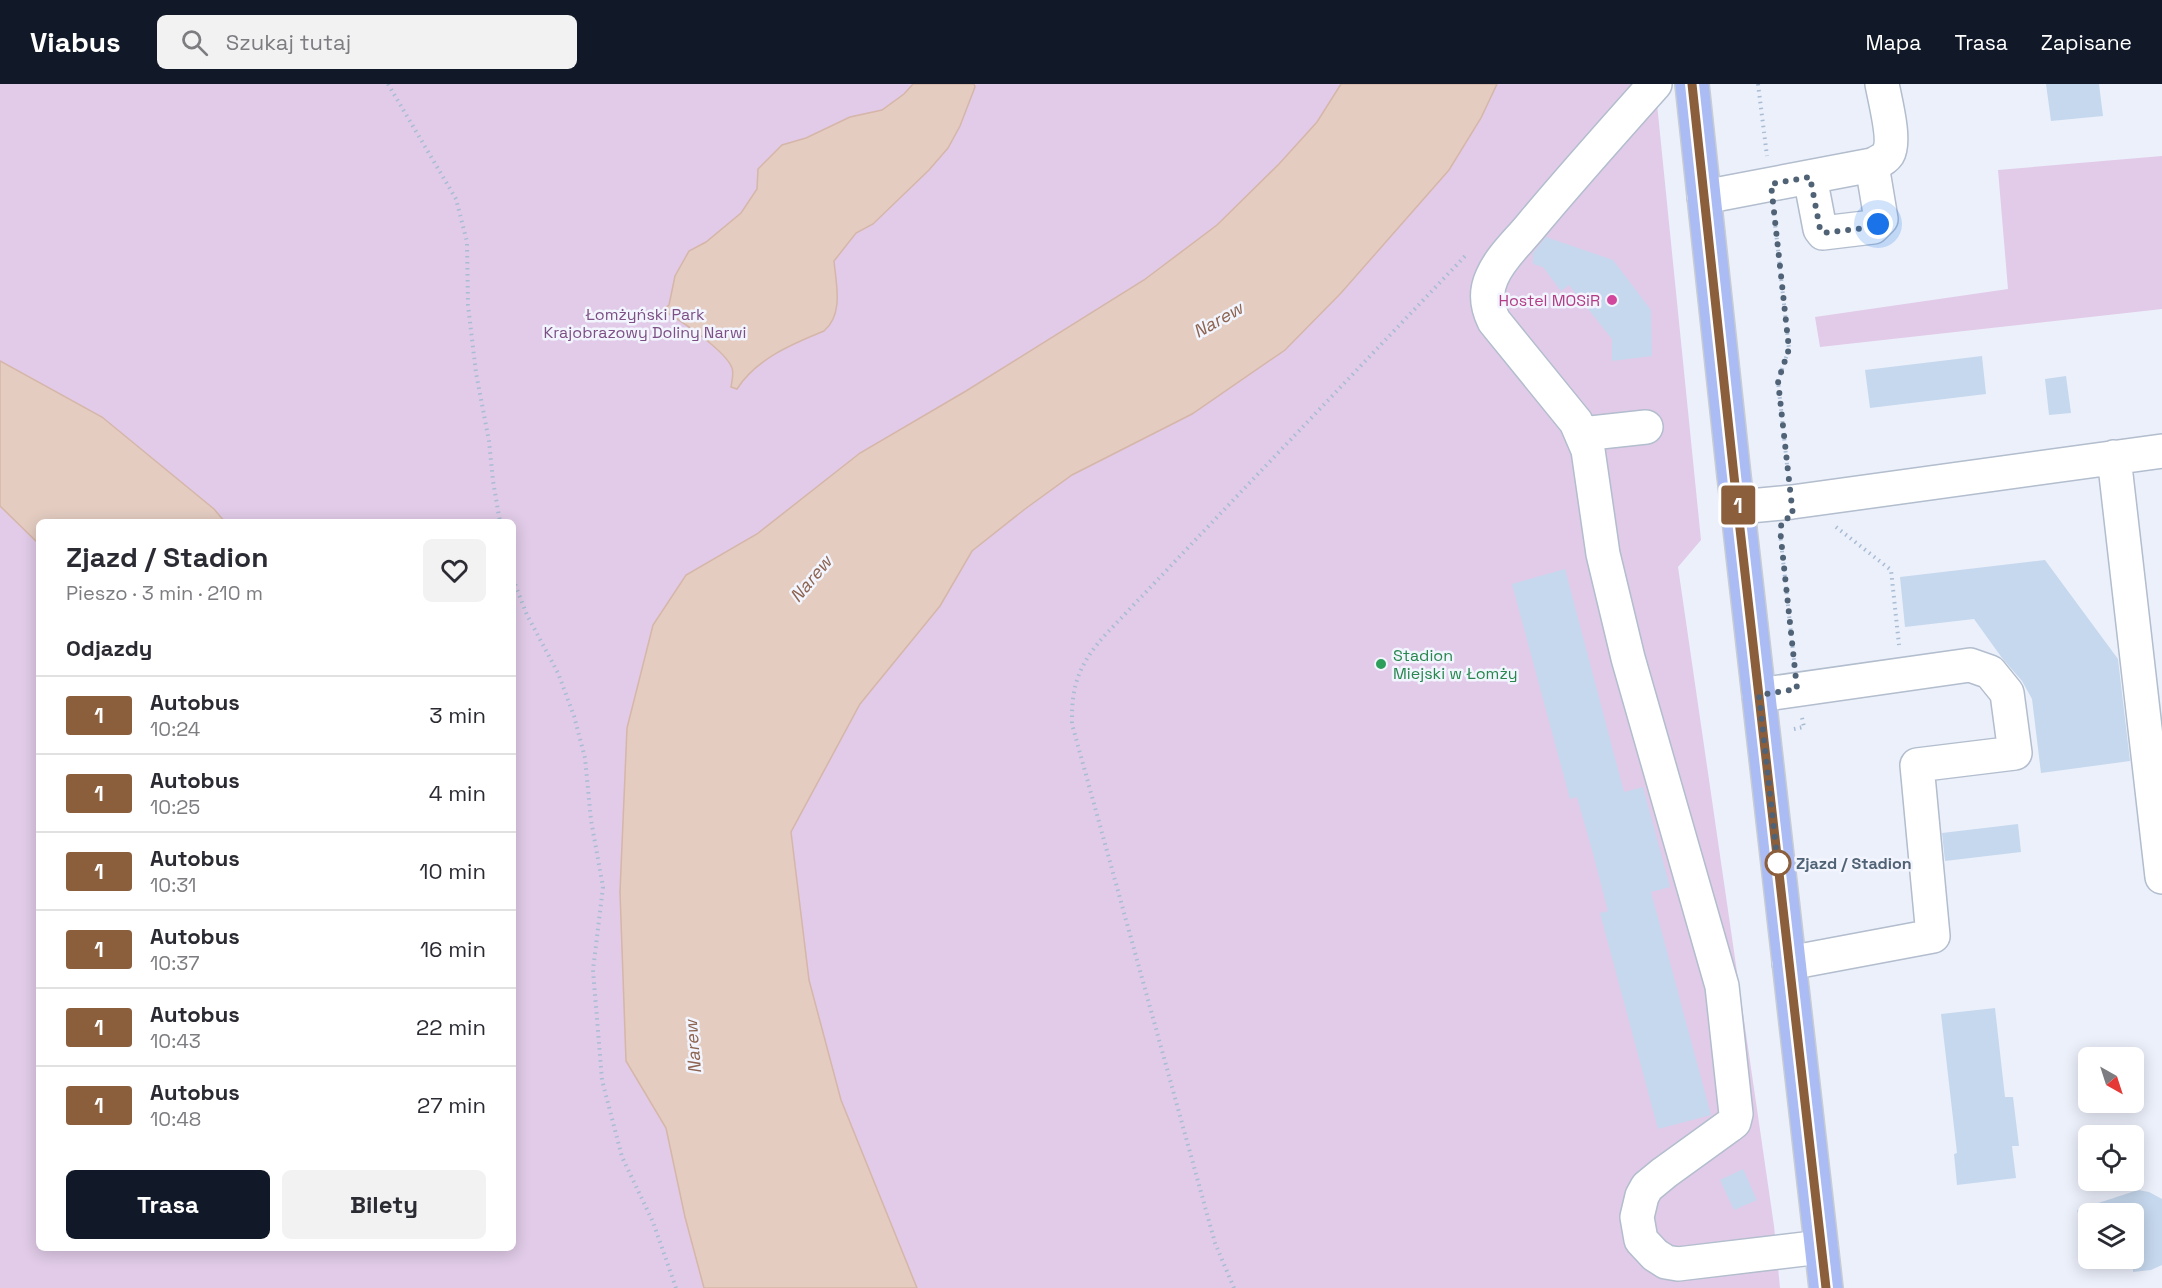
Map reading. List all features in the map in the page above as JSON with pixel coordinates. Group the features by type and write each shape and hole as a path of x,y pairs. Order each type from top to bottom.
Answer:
{"main road":[{"path":"1692,84 1826,1288"}],"lane":[{"path":"1655,84 1569,181 1500,264 1492,276 1488,290 1488,306 1494,321 1566,410 1582,434 1588,450 1603,554 1629,658 1722,986 1736,1114 1734,1122 1647,1187 1638,1210 1641,1240 1655,1255 1666,1262 1678,1264 1821,1246"},
{"path":"1704,197 1872,165 1881,161 1889,153 1891,140 1882,84"},
{"path":"1810,177 1820,229 1823,233 1873,227 1881,219 1872,165"},
{"path":"1582,434 1646,427"},
{"path":"1738,507 1792,502 2162,451"},
{"path":"2114,457 2162,878"},
{"path":"1759,695 1970,665 1990,672 2007,693 2015,753 1917,765 1933,936 1789,963"}],"path":[{"path":"388,84 456,199 467,242 468,305 476,373 489,441 492,481 499,519"},
{"path":"1758,84 1789,349 1778,381 1793,516 1783,520 1780,529 1797,689 1804,727 1763,733"},
{"path":"1234,1288 1215,1243 1072,724 1077,674 1106,634 1473,248"},
{"path":"1828,496 1831,523 1891,570 1902,674"},
{"path":"516,587 527,615 558,673 574,716 585,758 591,820 603,887 593,970 602,1080 622,1157 653,1222 676,1288"}],"green space":[{"name":"Łomżyński Park Krajobrazowy Doliny Narwi","path":"0,84 1341,84 1294,157 1178,274 709,601 779,1288 0,1288"},
{"name":"Stadion Miejski w Łomży","path":"1497,84 1655,84 1701,540 1678,567 1774,1226 1780,1288 917,1288 841,1100 809,980 791,832 860,704 940,606 972,551 1072,475 1192,414 1449,170 1481,118"},
{"path":"2162,156 2162,309 1820,347 1815,317 2008,289 1998,170"}],"water":[{"path":"913,84 974,84 975,87 960,126 948,148 929,170 873,224 856,233 834,261 836,307 830,324 824,331 764,361 745,378 737,389 731,387 732,368 721,353 690,328 662,310 669,305 675,276 689,251 706,242 741,213 757,189 758,169 782,145 806,138 850,117 882,110 904,94"},
{"name":"Narew","path":"1341,84 1497,84 1481,118 1449,170 1341,293 1285,350 1192,414 1072,475 972,551 940,606 860,704 791,832 809,980 841,1100 917,1288 704,1288 685,1217 666,1128 626,1061 620,892 627,728 653,625 686,575 757,534 860,453 966,391 1144,280 1217,225 1279,164 1317,122"},
{"path":"0,361 102,417 214,509 222,519 36,519 36,541 0,506"}],"building":[{"path":"2046,84 2099,84 2103,116 2051,121"},
{"name":"Hostel MOSiR","path":"1546,237 1613,260 1651,310 1652,356 1612,361 1612,339 1569,285 1561,291 1543,267 1533,264 1533,253"},
{"path":"1982,356 1986,394 1870,408 1865,370"},
{"path":"2066,376 2071,413 2049,415 2045,379"},
{"path":"2045,560 2118,659 2130,761 2041,773 2032,699 2022,681 1974,619 1905,627 1900,577"},
{"path":"1565,569 1624,792 1643,787 1670,887 1651,892 1711,1115 1658,1129 1600,913 1608,911 1592,850 1577,797 1570,799 1512,584"},
{"path":"2018,824 2021,852 1945,861 1942,833"},
{"path":"1995,1008 2005,1097 2013,1097 2019,1146 2012,1146 2016,1178 1957,1185 1954,1154 1957,1153 1941,1014"},
{"path":"1743,1169 1757,1200 1734,1210 1720,1180"},
{"path":"2135,1191 2149,1192 2162,1199 2162,1265 2151,1270 2133,1272 2133,1269 2144,1269 2144,1203 2098,1203"}],"bus line":[{"name":"1","path":"1692,84 1826,1288"}],"place":[{"name":"Hostel MOSiR","path":"1612,300"},
{"name":"Stadion Miejski w Łomży","path":"1381,664"},
{"name":"Zjazd / Stadion","path":"1778,863"}],"route":[{"path":"1778,863 1778,866 1759,695 1797,689 1780,529 1783,520 1793,516 1778,381 1789,349 1771,184 1810,177 1820,229 1823,233 1873,227 1878,224"}]}
